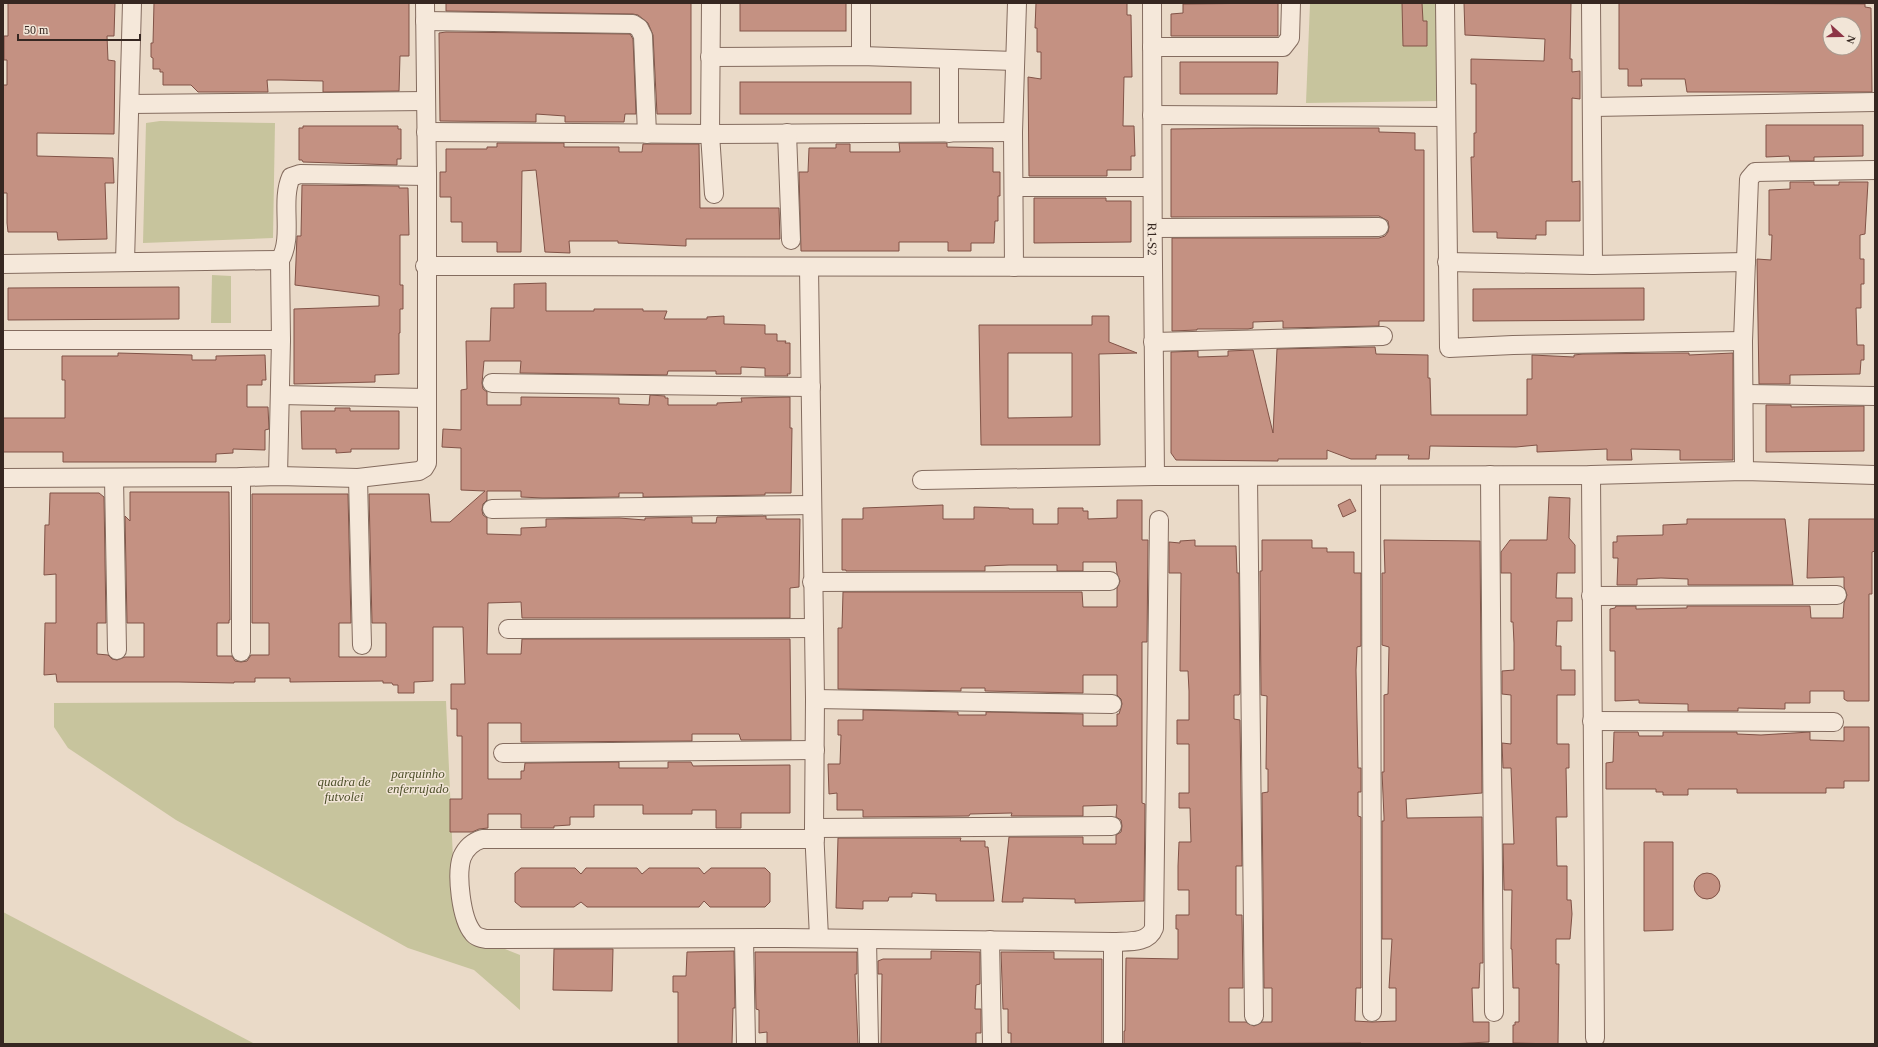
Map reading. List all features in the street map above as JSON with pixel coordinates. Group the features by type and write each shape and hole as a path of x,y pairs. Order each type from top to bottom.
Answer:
{"street":[{"path":"125,262 132,3"},
{"path":"3,478 278,476 358,478 419,471 424,468 426,463 427,176 425,3"},
{"path":"711,3 710,134 714,194"},
{"path":"861,3 861,56"},
{"path":"1014,267 1014,132 1017,3"},
{"name":"R1-S2","path":"1152,3 1152,267 1155,476"},
{"path":"1152,47 1283,47 1290,38 1291,3"},
{"path":"1445,3 1448,348 1513,345 1743,341"},
{"path":"1591,3 1593,107 1593,265"},
{"path":"425,21 633,24 639,28 643,36 647,134"},
{"path":"710,57 861,56 1015,61"},
{"path":"949,59 949,132"},
{"path":"130,104 426,101"},
{"path":"1593,107 1875,102"},
{"path":"1152,115 1445,116"},
{"path":"426,132 710,134 1014,132"},
{"path":"787,133 791,240"},
{"path":"1744,471 1743,341 1749,179 1755,172 1875,170"},
{"path":"278,476 281,340 280,260 286,248 287,193 291,177 300,174 427,176"},
{"path":"1015,187 1152,187"},
{"path":"1153,228 1380,227"},
{"path":"3,264 280,260"},
{"path":"1447,262 1593,265 1746,262"},
{"path":"426,266 1152,267"},
{"path":"809,267 812,582 815,699 815,833 819,938"},
{"path":"1153,342 1383,336"},
{"path":"3,340 281,340"},
{"path":"492,384 811,387"},
{"path":"1744,394 1875,396"},
{"path":"280,395 426,398"},
{"path":"922,480 1155,476 1490,475 1744,471 1875,475"},
{"path":"1591,474 1596,1038"},
{"path":"1490,475 1494,1012"},
{"path":"1248,476 1254,1016"},
{"path":"1371,476 1372,1012"},
{"path":"241,477 241,652"},
{"path":"114,478 117,650"},
{"path":"358,478 362,645"},
{"path":"492,509 812,505"},
{"path":"1112,826 482,839 474,841 467,848 462,857 460,880 465,916 468,926 474,934 486,939 819,938 1114,942 1143,940 1150,935 1154,928 1159,520"},
{"path":"812,582 1110,581"},
{"path":"1591,596 1837,596"},
{"path":"508,629 814,628"},
{"path":"815,699 1112,704"},
{"path":"1592,721 1834,722"},
{"path":"503,753 815,750"},
{"path":"744,939 746,1044"},
{"path":"867,939 869,1044"},
{"path":"990,940 992,1044"},
{"path":"1113,1044 1114,942"}],"green space":[{"path":"1310,3 1437,3 1438,101 1306,103"},
{"path":"160,121 275,123 273,238 143,243 146,123"},
{"path":"212,275 231,276 231,323 211,323"},
{"path":"446,701 454,882 470,940 495,945 520,955 520,1010 474,970 408,948 176,820 68,748 54,727 54,703"},
{"path":"3,912 255,1044 3,1044"}],"building":[{"path":"8,3 115,3 114,36 107,36 108,60 115,61 114,134 37,133 37,156 113,158 114,183 105,183 107,239 58,240 57,232 8,232 7,193 3,193 3,85 7,85 7,60 4,60 4,36 8,36"},
{"path":"154,3 409,3 409,56 400,56 399,91 323,92 323,81 267,80 268,92 198,92 191,85 163,85 163,72 160,72 160,69 153,69 153,58 151,57 151,43 153,43"},
{"path":"446,3 691,3 691,114 657,114 653,35 648,23 638,15 446,11"},
{"path":"740,3 846,3 846,31 740,31"},
{"path":"1036,3 1127,3 1127,15 1131,15 1132,77 1124,77 1123,126 1134,126 1135,156 1131,156 1131,170 1107,170 1107,176 1029,176 1028,77 1041,79 1041,52 1037,52 1037,28 1035,28"},
{"path":"1278,3 1278,36 1171,36 1171,14 1183,13 1183,4"},
{"path":"1402,3 1422,3 1423,21 1427,21 1427,46 1403,46"},
{"path":"1464,3 1571,3 1570,59 1572,59 1572,72 1580,71 1580,99 1572,98 1572,182 1580,181 1580,221 1546,221 1546,235 1536,235 1536,239 1497,238 1497,232 1473,232 1471,157 1474,157 1474,133 1476,133 1476,84 1471,84 1471,59 1544,61 1545,39 1465,35"},
{"path":"1619,3 1865,4 1865,7 1871,8 1872,92 1687,92 1685,79 1641,79 1642,86 1628,86 1628,69 1619,69"},
{"path":"439,33 630,34 633,39 636,114 625,114 624,122 565,122 565,116 536,114 536,122 440,121"},
{"path":"1180,62 1278,62 1277,94 1180,94"},
{"path":"740,82 911,82 911,114 740,114"},
{"path":"1766,125 1863,125 1863,156 1814,157 1814,161 1790,161 1789,156 1766,157"},
{"path":"303,126 398,126 398,129 401,129 401,159 397,159 397,165 303,162 302,160 299,160 299,128 303,128"},
{"path":"1379,128 1379,132 1415,133 1415,150 1424,150 1424,321 1379,321 1379,326 1283,328 1283,321 1253,322 1253,328 1248,329 1197,329 1172,331 1172,238 1379,238 1385,236 1388,232 1388,221 1379,216 1171,217 1171,129"},
{"path":"497,143 564,143 564,147 619,147 619,152 642,152 643,144 699,144 700,208 779,208 780,239 686,239 686,246 618,243 618,241 569,241 570,253 545,252 536,170 522,171 521,252 497,252 497,242 462,242 462,222 451,222 451,197 440,197 440,172 446,172 446,149 487,149 487,147 497,147"},
{"path":"899,143 947,143 947,147 993,148 993,172 1000,172 998,221 995,221 994,243 971,243 971,251 948,251 948,242 899,242 899,251 801,251 799,172 808,172 809,148 836,148 836,144 850,144 850,152 900,152"},
{"path":"1790,182 1814,182 1814,185 1839,185 1839,182 1868,182 1865,234 1860,235 1860,259 1864,259 1864,284 1861,284 1861,308 1856,308 1857,345 1864,345 1864,360 1861,360 1860,374 1790,375 1790,384 1759,384 1757,259 1771,260 1772,235 1769,235 1769,190 1790,189"},
{"path":"302,185 399,186 399,188 408,188 409,235 400,235 400,285 403,285 403,309 400,309 399,374 375,375 375,382 294,384 294,309 379,306 379,296 295,285 297,236 301,236"},
{"path":"1034,198 1106,198 1106,201 1131,201 1131,242 1034,243"},
{"path":"546,283 546,311 643,309 643,311 667,311 664,319 707,319 707,317 724,316 724,324 765,325 765,334 777,334 777,341 786,341 785,343 790,343 790,374 787,374 788,376 765,376 765,368 741,367 741,374 716,374 716,371 668,371 667,375 520,373 521,361 484,361 482,383 483,389 487,392 487,405 521,405 521,397 619,398 619,404 649,405 650,395 665,396 665,398 668,398 668,405 717,405 717,403 742,402 741,398 790,397 790,428 792,428 791,493 765,493 765,495 643,497 643,493 619,493 619,497 543,498 521,497 521,491 487,491 487,500 483,504 482,510 483,515 487,518 487,534 521,535 521,528 546,527 546,519 619,518 645,520 645,518 692,517 692,523 716,523 717,517 766,516 766,519 800,519 799,587 790,588 790,618 522,618 521,602 488,603 487,654 521,654 522,639 790,639 791,740 741,740 739,734 692,734 692,741 521,742 521,723 488,723 488,779 521,779 521,771 524,771 525,763 619,762 619,768 668,768 668,762 691,762 693,766 790,765 790,813 741,813 741,828 716,828 716,810 692,810 692,814 643,814 643,805 594,805 594,817 570,817 570,825 554,826 554,828 521,828 521,814 488,814 488,828 479,829 472,832 450,832 450,799 462,799 462,736 457,736 457,709 451,709 451,684 465,684 463,627 433,627 433,681 414,682 414,693 398,693 398,685 383,683 383,681 290,682 290,678 255,678 255,682 234,683 57,682 56,674 44,675 45,623 56,623 56,574 44,575 45,525 49,525 50,493 99,493 104,497 106,623 97,623 97,654 108,655 112,659 117,660 125,657 144,657 144,623 127,623 125,516 130,521 130,492 229,492 230,620 229,623 217,623 217,656 232,656 235,661 241,662 247,661 251,655 269,655 269,623 252,623 252,494 348,494 351,623 339,623 339,657 386,657 386,623 372,623 369,494 429,494 431,522 450,522 485,491 461,490 461,448 442,447 443,429 461,430 461,390 467,389 466,341 490,341 491,308 514,308 514,284"},
{"path":"179,287 179,319 8,320 8,288"},
{"path":"1644,288 1644,320 1473,321 1473,289"},
{"path":"1092,316 1109,316 1109,342 1137,353 1099,354 1100,445 981,445 979,325 1092,325","holes":["1008,353 1072,353 1072,417 1008,418"]},
{"path":"1375,347 1376,354 1428,355 1431,415 1527,415 1527,379 1532,379 1532,355 1574,357 1574,355 1583,354 1689,353 1689,355 1733,353 1733,460 1680,460 1680,450 1631,449 1632,460 1607,460 1607,449 1537,452 1537,445 1516,447 1430,446 1429,459 1408,459 1409,455 1376,455 1376,459 1351,459 1327,450 1327,459 1278,459 1278,461 1176,460 1171,453 1171,352 1198,351 1198,357 1228,356 1228,351 1253,350 1273,433 1277,349"},
{"path":"118,353 192,355 192,360 216,360 216,356 265,355 266,380 262,380 262,385 247,385 247,407 268,407 269,429 265,430 265,450 233,449 233,453 216,454 216,462 63,462 63,452 3,452 3,418 65,418 65,380 62,380 62,356 118,356"},
{"path":"1766,405 1791,405 1791,407 1864,406 1864,451 1766,452"},
{"path":"335,408 350,408 350,411 399,411 399,449 351,449 351,452 336,453 336,449 302,449 301,411 335,411"},
{"path":"1549,497 1570,498 1569,538 1575,545 1575,573 1557,573 1556,598 1572,598 1572,621 1557,621 1556,646 1561,646 1561,670 1575,670 1575,695 1557,695 1557,744 1569,744 1569,768 1566,768 1567,817 1556,817 1557,866 1567,866 1567,900 1571,900 1572,914 1570,939 1556,939 1556,964 1559,964 1558,1044 1513,1043 1513,1025 1515,1025 1515,1022 1519,1022 1519,988 1513,988 1511,949 1512,890 1504,890 1503,844 1514,844 1511,768 1503,768 1502,743 1511,744 1511,695 1502,694 1502,671 1514,670 1514,643 1513,622 1511,622 1511,573 1501,573 1501,552 1510,540 1547,540"},
{"path":"1350,499 1356,511 1343,517 1338,505"},
{"path":"1117,500 1142,500 1142,540 1148,540 1147,642 1142,642 1142,803 1145,804 1144,901 1075,903 1075,899 1023,898 1023,902 1002,902 1009,837 1083,837 1083,844 1116,844 1116,835 1121,832 1122,826 1121,820 1116,817 1117,805 1083,806 1083,816 1011,816 1012,813 970,814 969,816 863,817 863,810 837,810 837,793 829,794 828,764 840,764 841,735 838,735 838,720 863,720 863,710 958,712 958,715 986,715 986,712 1083,714 1083,726 1117,726 1117,714 1119,714 1122,704 1121,699 1117,695 1117,675 1083,675 1083,693 985,691 985,688 961,688 961,691 838,689 838,628 842,628 843,592 1082,592 1083,607 1117,607 1117,588 1120,581 1117,574 1116,562 1083,562 1083,571 1057,571 1057,565 1009,565 985,566 985,571 846,571 842,570 842,519 863,519 863,508 943,505 943,519 974,519 974,507 1033,509 1033,524 1058,524 1058,508 1083,508 1083,511 1088,511 1088,519 1117,518"},
{"path":"1687,519 1785,519 1793,585 1688,585 1688,579 1661,578 1637,579 1637,585 1617,585 1618,558 1613,558 1613,542 1617,542 1617,536 1663,535 1663,525 1687,524"},
{"path":"1809,519 1875,519 1875,551 1872,552 1872,594 1869,594 1869,701 1847,701 1844,699 1844,691 1810,691 1810,703 1785,703 1785,709 1738,708 1738,711 1688,711 1688,704 1639,703 1639,700 1615,701 1615,651 1610,651 1610,609 1615,608 1616,606 1636,606 1636,609 1687,608 1687,606 1810,606 1811,618 1843,618 1844,603 1847,595 1844,587 1844,577 1807,578"},
{"path":"1195,540 1195,546 1236,546 1237,573 1239,573 1240,693 1239,695 1234,695 1234,719 1240,720 1242,866 1236,866 1236,915 1242,915 1243,988 1229,988 1229,1022 1246,1022 1254,1026 1262,1022 1272,1022 1272,988 1264,988 1262,793 1268,792 1268,769 1266,769 1267,696 1261,695 1260,571 1262,571 1262,540 1312,540 1312,548 1327,548 1327,552 1354,552 1354,573 1361,573 1361,646 1357,647 1356,670 1358,768 1361,768 1361,792 1358,792 1358,816 1361,817 1361,988 1356,988 1355,1021 1372,1022 1396,1021 1396,988 1389,988 1392,939 1382,939 1382,821 1384,821 1384,817 1382,772 1384,772 1384,695 1388,694 1389,647 1382,645 1382,573 1385,573 1384,540 1480,541 1482,793 1406,799 1407,818 1482,817 1483,963 1480,963 1479,988 1472,988 1473,1022 1489,1022 1489,1042 1448,1044 1124,1044 1126,958 1178,959 1178,929 1176,929 1176,915 1189,915 1189,890 1178,890 1178,866 1179,842 1191,842 1190,808 1179,808 1179,793 1189,793 1189,744 1177,744 1177,720 1189,720 1188,671 1180,671 1181,573 1169,573 1169,542 1180,543 1180,541"},
{"path":"1844,727 1869,727 1869,781 1844,781 1844,788 1826,788 1826,793 1737,793 1737,789 1688,789 1688,795 1663,795 1663,792 1656,792 1656,789 1606,789 1606,763 1613,762 1614,732 1638,732 1639,736 1663,736 1663,732 1737,732 1737,734 1761,735 1810,732 1810,740 1844,741"},
{"path":"838,838 961,838 960,841 985,841 985,847 988,847 994,901 936,901 936,894 912,893 912,897 889,897 888,901 863,901 863,909 836,908"},
{"path":"1644,842 1673,842 1673,930 1644,931"},
{"path":"521,868 575,868 581,874 586,868 637,868 642,874 649,868 699,868 704,874 711,868 765,868 770,873 770,902 765,907 710,907 704,901 699,907 587,907 581,902 574,907 521,907 515,902 515,873"},
{"path":"1707,873 1716,877 1720,886 1716,895 1707,899 1698,895 1694,886 1698,877"},
{"path":"554,949 613,949 612,991 553,990"},
{"path":"734,951 735,1008 733,1008 732,1044 678,1044 678,992 673,992 673,976 686,976 687,952"},
{"path":"931,951 980,952 980,984 976,985 975,1009 981,1009 981,1033 976,1033 976,1044 881,1044 882,974 878,974 878,961 883,959 931,959"},
{"path":"755,952 857,952 857,974 855,974 858,1044 767,1044 767,1032 759,1033 759,1010 756,1009"},
{"path":"1001,952 1054,952 1054,959 1102,959 1102,1044 1011,1044 1011,1033 1008,1033 1008,1009 1003,1009"}],"park label":[{"name":"parquinho enferrujado","path":"418,780"},
{"name":"quadra de futvolei","path":"344,788"}]}
